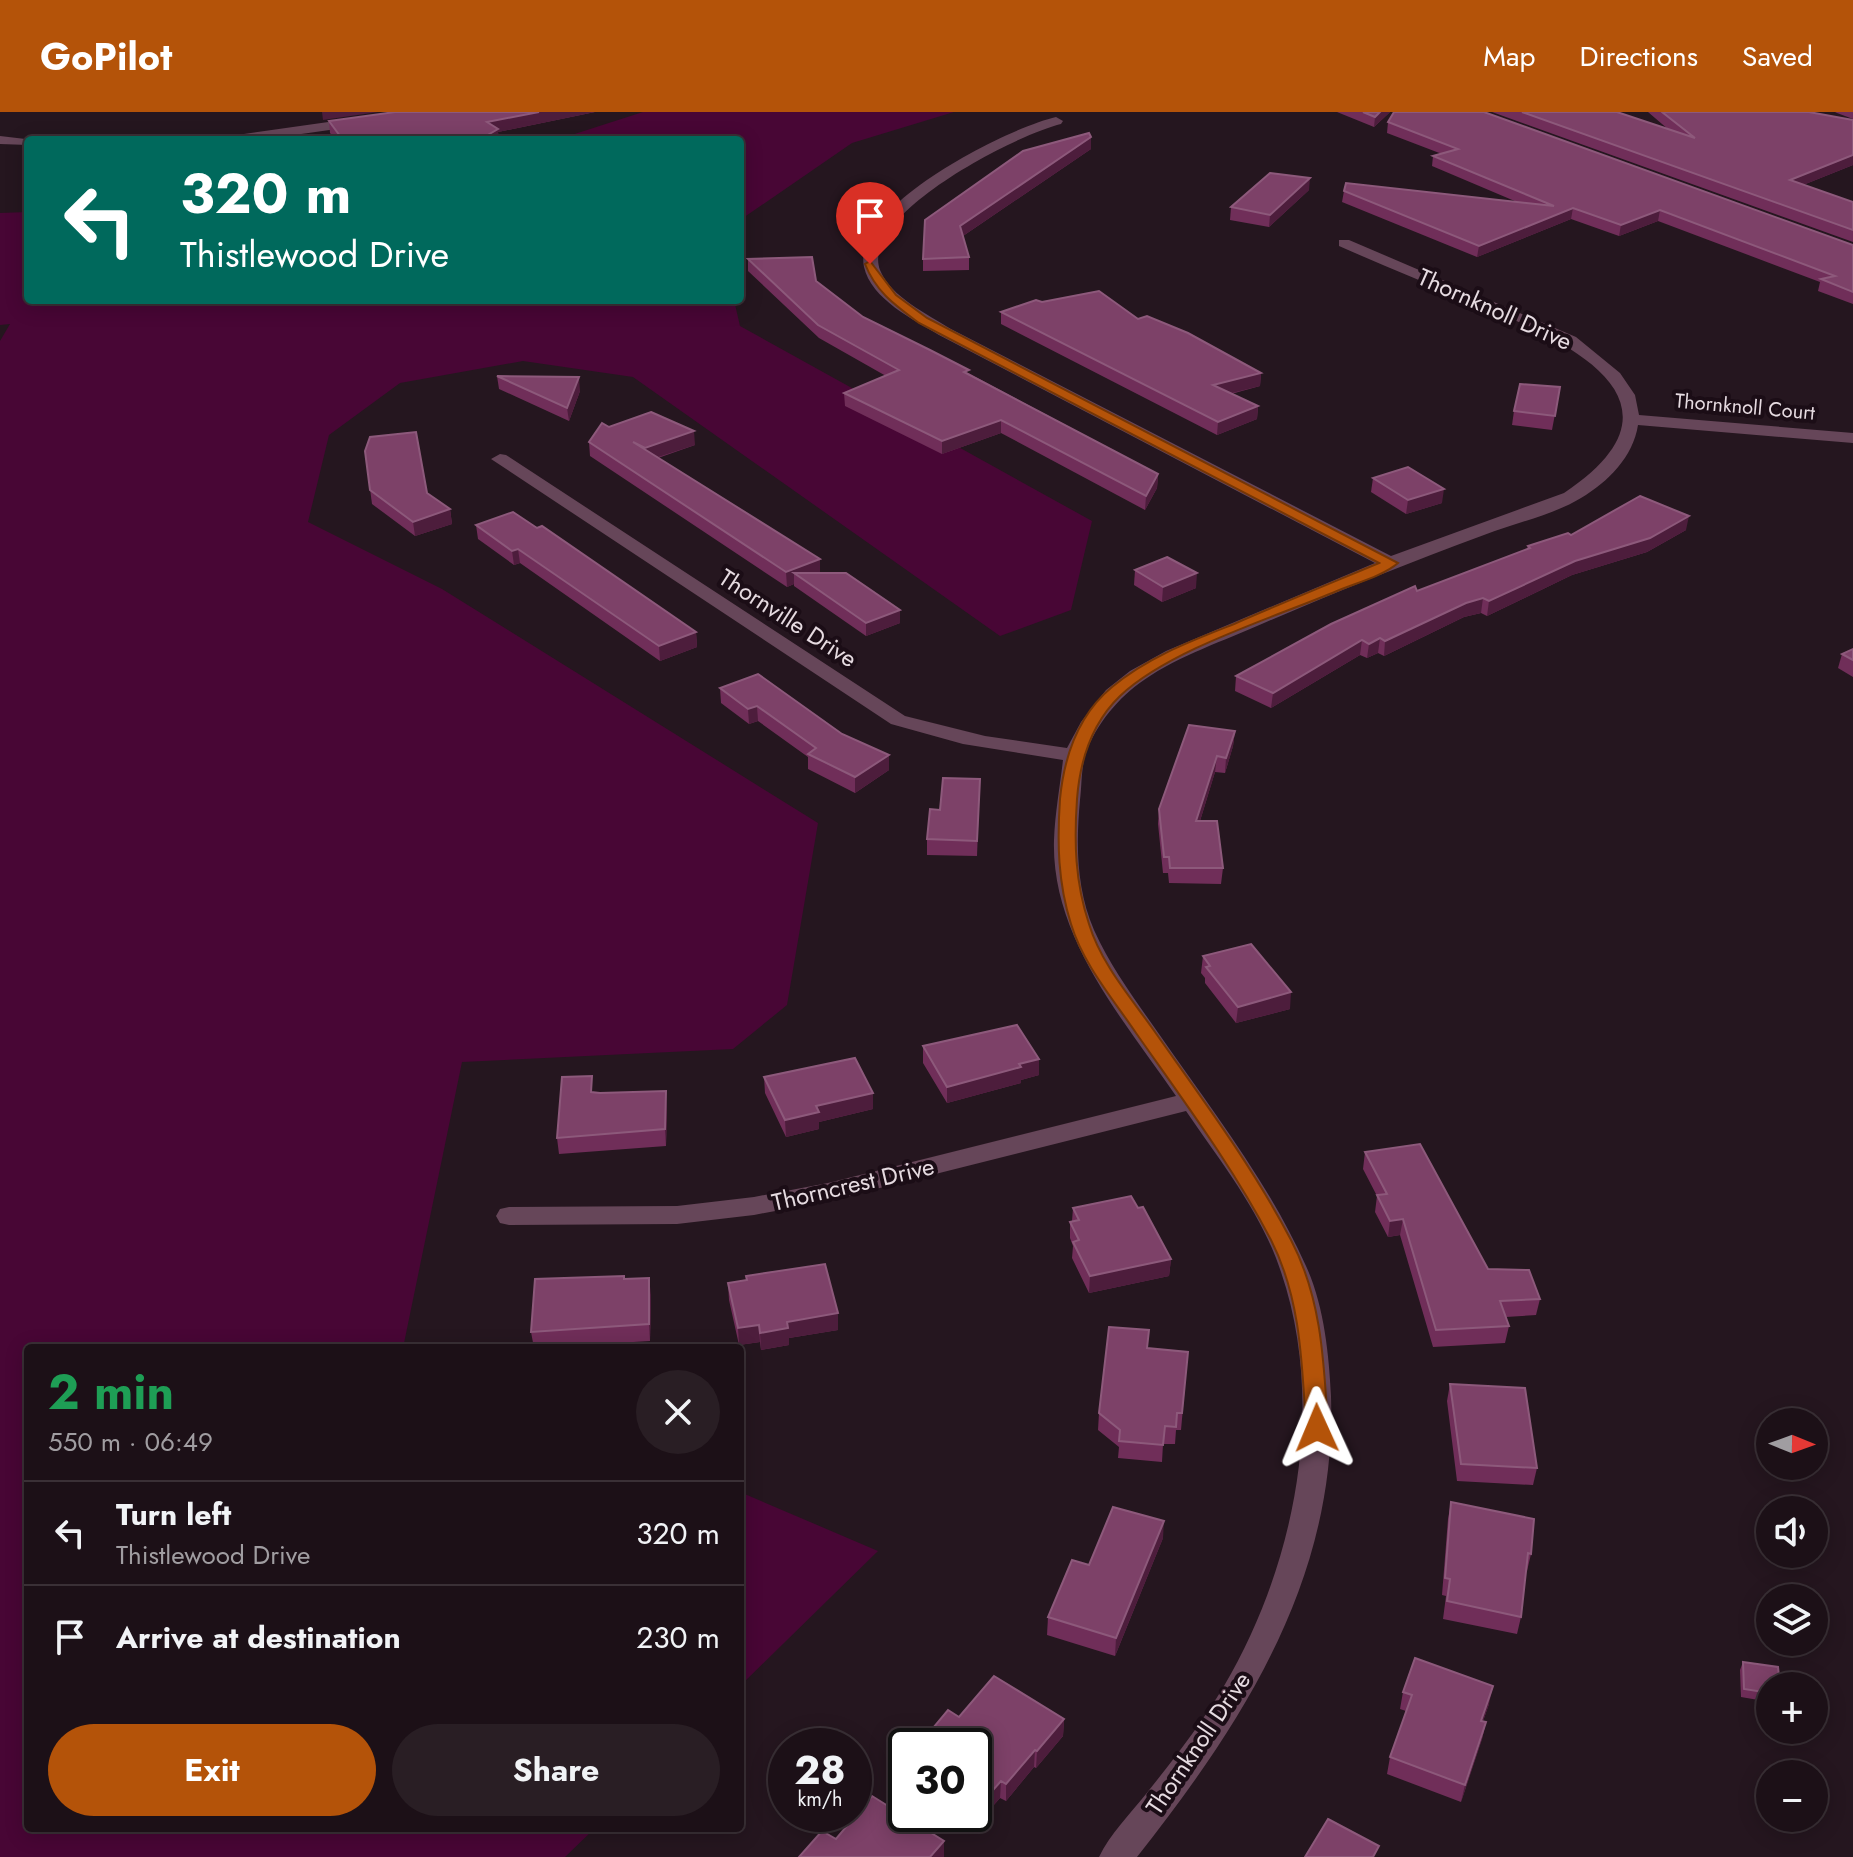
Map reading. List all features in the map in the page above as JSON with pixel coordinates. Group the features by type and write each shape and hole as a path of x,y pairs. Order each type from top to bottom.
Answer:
{"street":[{"path":"258,136 428,112"},
{"path":"1056,121 1018,130 895,212 875,233 869,247 870,264 877,281 891,297 923,320 1390,563"},
{"path":"0,140 24,141"},
{"name":"Thornknoll Drive","path":"1116,1857 1160,1802 1235,1696 1273,1619 1301,1540 1316,1441 1315,1356 1295,1271 1259,1199 1104,972 1081,927 1069,883 1065,841 1074,755 1091,722 1113,694 1137,675 1173,655 1390,563 1545,508 1586,488 1620,453 1634,420 1627,399 1608,370 1577,344 1506,310 1344,243"},
{"name":"Thornknoll Court","path":"1634,420 1853,438"},
{"name":"Thornville Drive","path":"500,459 898,720 944,735 995,746 1074,755"},
{"name":"Thorncrest Drive","path":"509,1216 677,1215 754,1206 828,1192 1191,1101"}],"shaded area":[{"path":"643,112 954,112 852,143 744,217 744,136 568,136"},
{"path":"24,212 24,304 735,304 740,326 1092,521 1071,610 1000,636 633,377 523,361 400,383 329,435 308,522 442,589 818,823 787,1005 733,1049 462,1062 404,1344 24,1344 24,1832 591,1832 565,1857 0,1857 0,341 10,324 0,325 0,213"},
{"path":"744,1494 878,1551 744,1682"}],"building":[{"path":"395,112 539,112 487,122 498,129 486,136 340,136 329,121"},
{"path":"1363,112 1380,112 1375,117"},
{"path":"1394,112 1484,112 1853,245 1853,292 1821,279 1835,276 1660,210 1621,225 1573,208 1479,246 1344,191 1346,183 1554,206 1433,156 1458,149 1388,122"},
{"path":"1522,112 1617,112 1695,138 1662,112 1809,112 1853,120 1853,155 1790,180 1853,202 1853,230"},
{"path":"1089,133 1091,137 960,226 969,257 923,259 925,220 1023,151"},
{"path":"1270,173 1310,178 1270,215 1231,207"},
{"path":"812,257 816,281 863,317 969,370 964,372 1158,474 1146,496 1001,420 942,441 844,393 899,370 818,325 748,259"},
{"path":"1099,291 1138,319 1147,316 1188,333 1261,373 1213,385 1258,406 1218,422 1001,312 1036,300 1042,302"},
{"path":"497,376 579,377 567,408"},
{"path":"1520,384 1560,387 1555,416 1514,411"},
{"path":"651,412 694,431 645,448 633,442 820,559 786,572 589,442 602,423 609,427"},
{"path":"416,432 427,493 450,509 413,522 370,490 365,451 370,437"},
{"path":"1408,467 1444,489 1408,500 1373,478"},
{"path":"1640,496 1689,516 1650,538 1575,561 1489,601 1483,598 1466,603 1385,641 1380,638 1369,644 1362,640 1273,693 1236,676 1331,624 1415,586 1417,591 1530,548 1528,546 1568,533 1571,535"},
{"path":"513,512 537,528 542,526 696,632 659,646 518,549 512,551 476,525"},
{"path":"1167,557 1197,573 1163,587 1135,570"},
{"path":"794,573 846,573 900,610 866,623"},
{"path":"1853,649 1853,660 1842,654"},
{"path":"758,674 842,734 889,755 855,777 808,754 816,748 757,706 748,709 720,688"},
{"path":"1189,725 1235,731 1226,758 1217,756 1196,821 1217,821 1223,868 1170,868 1169,857 1164,857 1159,809"},
{"path":"943,778 980,779 977,841 927,839 930,809 940,810"},
{"path":"1251,944 1291,992 1238,1007 1206,967 1210,966 1203,956"},
{"path":"1017,1025 1039,1059 1019,1064 1021,1067 947,1087 923,1046"},
{"path":"855,1058 873,1093 816,1106 819,1112 785,1120 764,1077"},
{"path":"592,1076 591,1092 666,1091 665,1129 557,1138 562,1077"},
{"path":"1420,1144 1488,1269 1529,1270 1540,1299 1500,1301 1509,1326 1436,1330 1403,1219 1390,1221 1377,1195 1387,1194 1365,1152"},
{"path":"1131,1196 1138,1208 1143,1207 1171,1259 1090,1276 1073,1242 1079,1240 1070,1222 1079,1220 1073,1208"},
{"path":"825,1264 838,1313 787,1322 788,1328 760,1333 759,1325 738,1328 728,1283 747,1280 746,1276"},
{"path":"624,1276 624,1279 649,1278 649,1324 531,1332 535,1279"},
{"path":"1109,1327 1149,1330 1147,1348 1188,1352 1182,1413 1177,1413 1176,1427 1165,1426 1163,1445 1119,1441 1120,1430 1099,1413"},
{"path":"1450,1384 1525,1388 1537,1468 1461,1464"},
{"path":"1451,1502 1534,1519 1521,1617 1447,1601 1450,1579 1445,1578"},
{"path":"1113,1507 1164,1521 1116,1638 1048,1617 1072,1560 1089,1565"},
{"path":"1415,1658 1493,1686 1481,1721 1486,1722 1465,1785 1390,1757 1412,1695 1403,1692"},
{"path":"1743,1662 1778,1667 1779,1672 1756,1672 1756,1691 1744,1689"},
{"path":"994,1676 1064,1719 1006,1784 1001,1781 992,1791 992,1728 933,1728 948,1710 959,1717"},
{"path":"872,1796 888,1806 888,1832 930,1832 944,1841 930,1857 799,1857 821,1832 836,1839 842,1832 872,1832"},
{"path":"1328,1819 1379,1846 1373,1857 1305,1857"}],"route":[{"path":"870,264 877,281 891,297 923,320 1390,563 1173,655 1137,675 1113,694 1091,722 1074,755 1070,781 1065,841 1069,883 1081,927 1104,972 1230,1154 1281,1240 1295,1271 1315,1356 1317,1428"}]}
